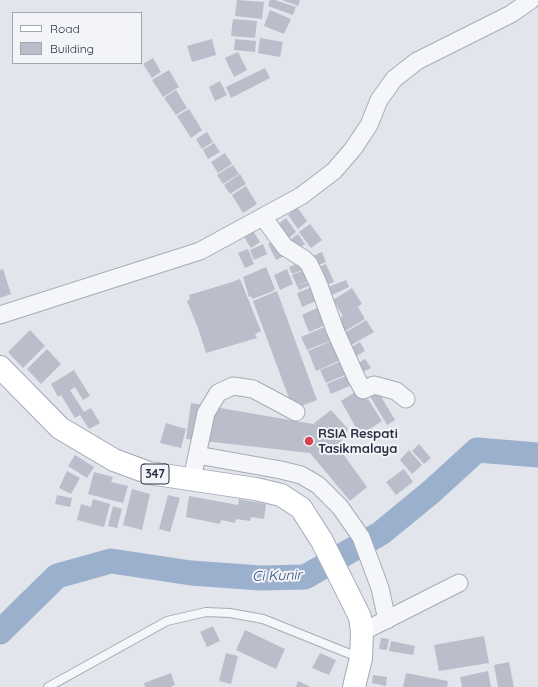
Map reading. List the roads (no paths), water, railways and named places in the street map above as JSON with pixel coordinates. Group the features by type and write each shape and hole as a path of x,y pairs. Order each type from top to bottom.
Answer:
{"main road":[{"name":"347","path":"0,366 60,428 120,463 149,473 256,489 281,495 301,508 322,541 361,625 361,658 354,687"}],"street":[{"path":"0,315 200,251 301,196 334,171 353,149 369,125 379,100 394,79 417,61 511,14 531,0"},
{"path":"263,217 285,247 309,264 318,282 335,330 363,390 374,385 396,391 406,399"},
{"path":"192,479 206,413 218,393 233,386 253,389 296,412"},
{"path":"197,456 281,470 301,475 318,485 340,507 360,537 380,588 387,620"},
{"path":"361,625 387,620 459,583"}],"lane":[{"path":"48,687 167,620 206,612 230,613 263,619 361,658"}],"waterway":[{"name":"Ci Kunir","path":"0,632 57,576 111,561 191,573 260,578 305,577 381,533 431,492 477,450 538,455"}],"place":[{"name":"RSIA Respati Tasikmalaya","path":"309,441"}]}
